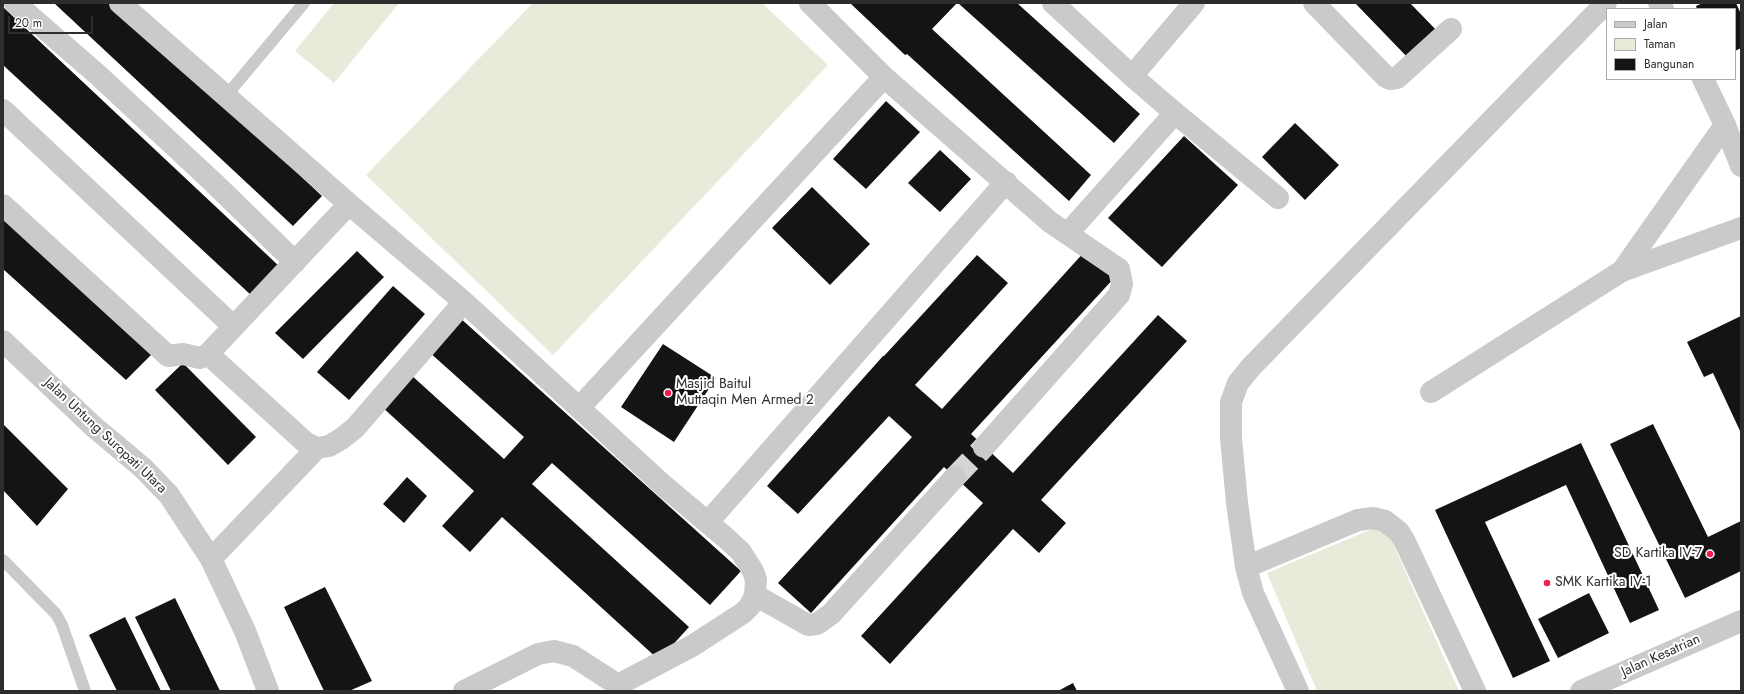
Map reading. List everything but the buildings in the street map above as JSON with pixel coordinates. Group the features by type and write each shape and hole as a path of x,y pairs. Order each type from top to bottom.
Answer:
{"street":[{"path":"15,3 98,75 215,184 295,262"},
{"path":"120,3 349,204 464,302 663,485 708,522 741,552 753,571 756,580 755,595 750,606 743,613 692,646 618,685 573,656 554,651 538,654 464,691"},
{"path":"810,3 884,77 1050,222 1119,269 1122,284 1119,295 984,447"},
{"path":"1053,3 1132,76 1278,198"},
{"path":"1132,76 1194,3"},
{"path":"1314,3 1386,77 1390,79 1397,78 1451,29"},
{"path":"1298,691 1253,594 1246,567 1237,504 1231,438 1231,402 1238,383 1251,367 1606,3"},
{"path":"579,408 884,77"},
{"path":"1703,80 1725,124 1741,166"},
{"path":"3,110 233,326"},
{"path":"1068,233 1175,113"},
{"path":"1622,271 1725,124"},
{"path":"708,522 1006,182"},
{"path":"3,205 168,356 183,354 200,358 208,354 349,204"},
{"path":"1431,392 1622,271 1741,228"},
{"path":"208,354 306,443 317,448 330,446 355,428 464,302"},
{"name":"Jalan Untung Suropati Utara","path":"3,341 94,427 142,468 169,495 211,559 245,631 268,691"},
{"path":"211,559 317,448"},
{"path":"755,595 808,625 817,624 831,614 955,477"},
{"path":"1246,567 1358,520 1373,518 1385,521 1398,532 1405,542 1475,691"},
{"name":"Jalan Kesatrian","path":"1581,691 1741,621"}],"lane":[{"path":"226,96 304,3"},
{"path":"3,560 56,614 62,624 85,691"}],"green space":[{"path":"334,3 399,3 334,83 295,51"},
{"path":"533,3 762,3 828,65 553,355 366,175"},
{"path":"1384,524 1459,691 1317,691 1267,573"}],"tunnel":[{"path":"955,477 984,447"}],"place":[{"name":"Masjid Baitul Muttaqin Men Armed 2","path":"668,393"},
{"name":"SD Kartika IV-7","path":"1710,554"},
{"name":"SMK Kartika IV-1","path":"1547,583"}]}
